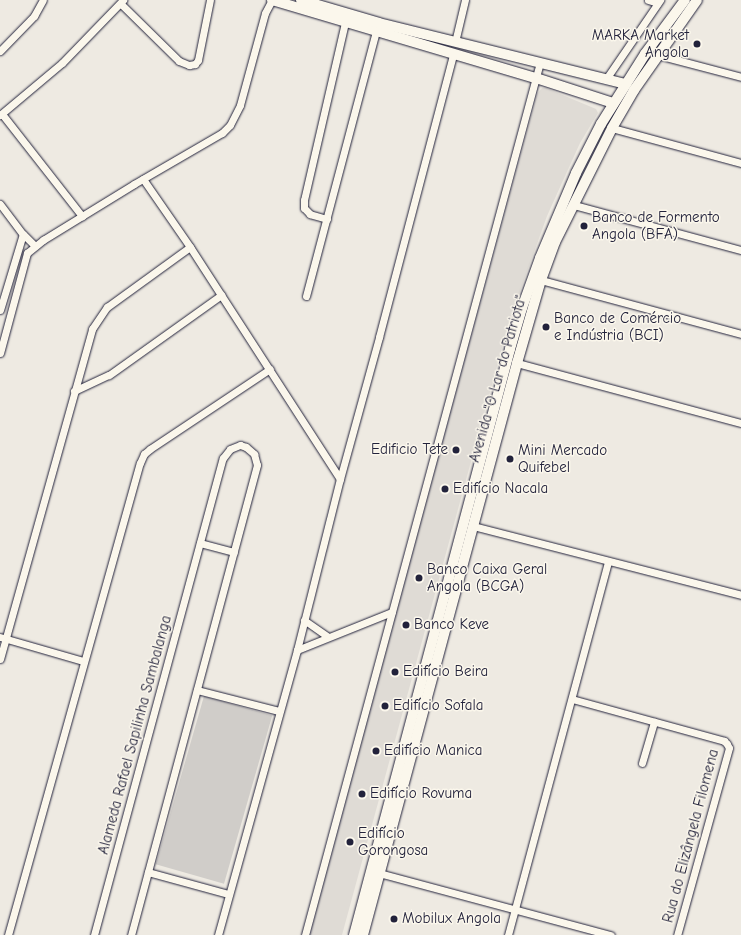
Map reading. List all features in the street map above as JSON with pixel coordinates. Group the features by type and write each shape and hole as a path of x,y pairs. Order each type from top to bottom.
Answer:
{"main road":[{"path":"301,0 379,23 626,84"},
{"name":"Avenida \"O Lar do Patriota\"","path":"354,935 522,308 540,258 579,166 613,104 645,54 685,0"},
{"name":"Avenida \"O Lar do Patriota\"","path":"362,935 517,363 555,242 612,128 634,90 697,0"},
{"path":"277,1 536,78 613,104"}],"street":[{"path":"0,51 34,16 43,0"},
{"path":"82,216 1,114 62,63 122,2 179,61 190,65 195,64 198,60 210,0"},
{"path":"455,42 465,0"},
{"path":"606,79 659,1 648,0"},
{"path":"0,353 27,253 35,246 82,216 222,133 230,125 240,105 265,13 277,1"},
{"path":"327,219 310,214 304,208 304,200 345,22"},
{"path":"306,296 376,31"},
{"path":"218,935 228,894 297,650 340,479 379,337 453,54"},
{"path":"658,55 741,77"},
{"path":"305,935 540,62"},
{"path":"612,128 741,163"},
{"path":"143,179 190,247 340,479"},
{"path":"0,204 23,234 35,246"},
{"path":"574,205 741,250"},
{"path":"0,310 23,234"},
{"path":"0,659 3,638 92,329 107,307 190,247"},
{"path":"542,280 741,334"},
{"path":"74,391 109,375 221,295"},
{"path":"517,363 741,423"},
{"path":"8,935 83,661 140,463 144,454 270,369"},
{"name":"Alameda Rafael Sapilinha Sambalanga","path":"94,935 200,542 226,453 235,446 246,447 254,454 257,465 131,935"},
{"path":"473,526 741,596"},
{"path":"200,542 234,552"},
{"path":"508,935 608,561"},
{"path":"297,650 392,612"},
{"path":"304,620 328,637"},
{"path":"3,638 83,661"},
{"path":"197,690 279,712"},
{"path":"572,699 654,722 642,763"},
{"name":"Rua do Elizângela Filomena","path":"654,722 724,741 728,744 729,748 677,935"},
{"path":"148,872 228,894"},
{"path":"379,873 611,935"}],"shaded area":[{"path":"542,88 546,88 596,109 598,113 580,143 547,216 509,322 342,935 308,935 537,94"},
{"path":"204,696 272,716 224,884 156,864"}],"place":[{"name":"MARKA Market Angola","path":"697,44"},
{"name":"Banco de Formento Angola (BFA)","path":"584,226"},
{"name":"Banco de Comércio e Indústria (BCI)","path":"546,327"},
{"name":"Edificio Tete","path":"456,450"},
{"name":"Mini Mercado Quifebel","path":"510,459"},
{"name":"Edifício Nacala","path":"445,489"},
{"name":"Banco Caixa Geral Angola (BCGA)","path":"419,578"},
{"name":"Banco Keve","path":"406,625"},
{"name":"Edifício Beira","path":"395,672"},
{"name":"Edifício Sofala","path":"385,706"},
{"name":"Edifício Manica","path":"376,751"},
{"name":"Edifício Rovuma","path":"362,794"},
{"name":"Edifício Gorongosa","path":"350,842"},
{"name":"Mobilux Angola","path":"394,919"}]}
